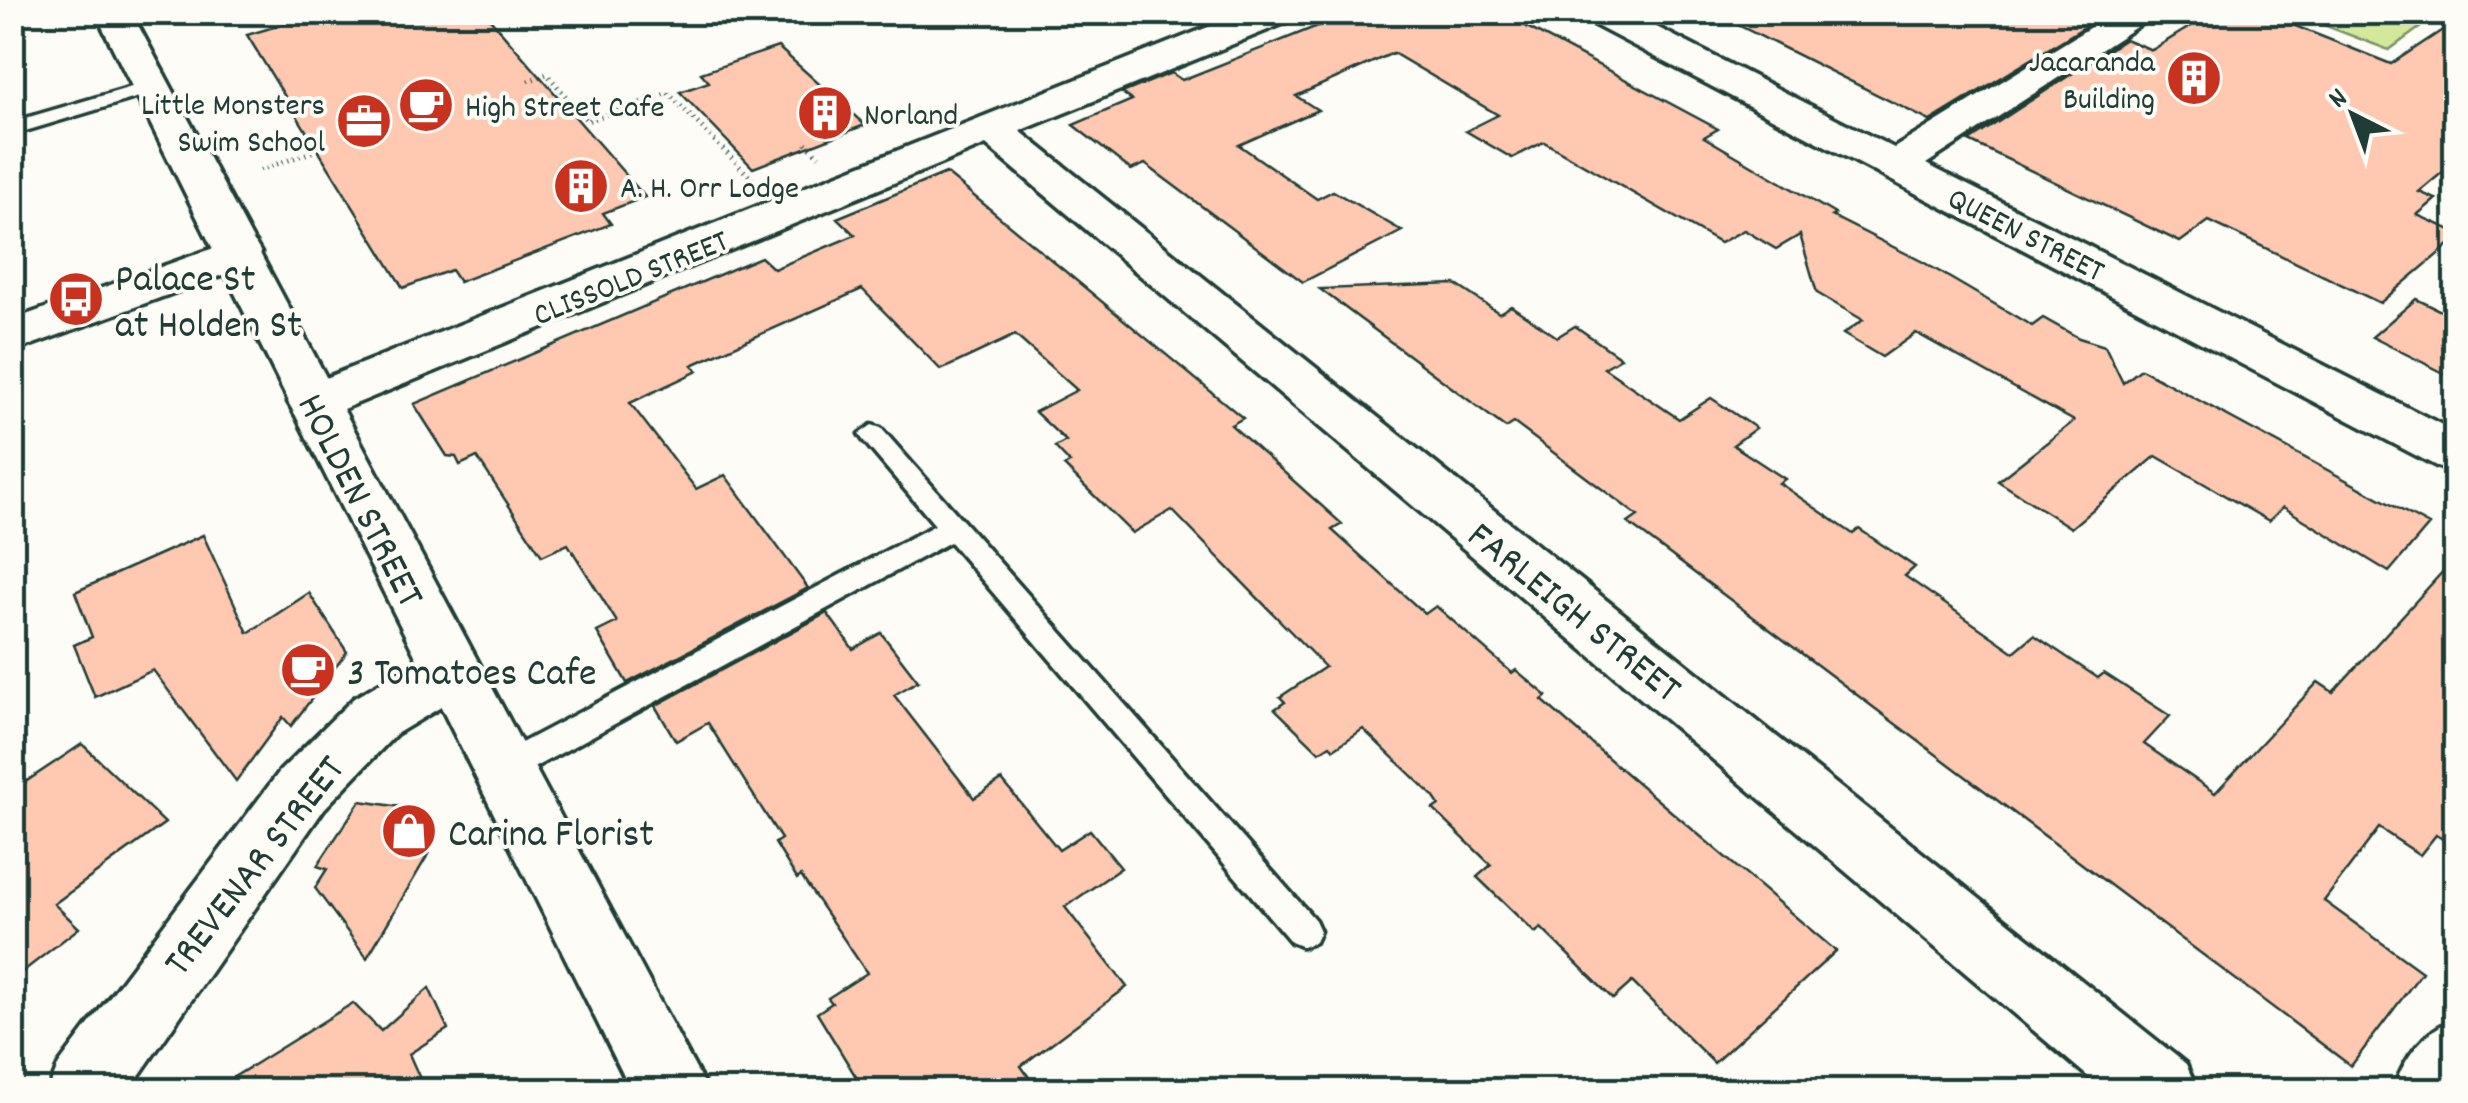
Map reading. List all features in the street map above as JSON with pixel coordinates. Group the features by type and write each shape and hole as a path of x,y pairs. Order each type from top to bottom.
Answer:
{"street":[{"name":"HOLDEN STREET","path":"114,12 670,1090"},
{"name":"CLISSOLD STREET","path":"313,402 1279,12"},
{"name":"QUEEN STREET","path":"1598,12 2456,454"},
{"path":"1894,165 2141,12"},
{"name":"FARLEIGH STREET","path":"993,130 2160,1090"},
{"path":"12,337 239,253"},
{"name":"TREVENAR STREET","path":"85,1090 176,959 314,777 376,716 452,671"},
{"path":"2430,1090 2456,1054"}],"lane":[{"path":"12,130 152,86"},
{"path":"872,434 1303,931"},
{"path":"502,769 955,528"}],"path":[{"path":"528,81 548,74 587,120 668,93 760,188"},
{"path":"260,170 316,150"}],"green space":[{"path":"2325,13 2440,13 2389,50 2313,21"}],"building":[{"path":"324,12 484,12 645,197 603,213 611,224 459,282 451,270 403,288 247,35"},
{"path":"1323,12 1499,12 1718,129 1704,137 1835,214 1832,216 1923,262 2032,326 2043,318 2079,338 2105,346 2123,383 2141,369 2429,525 2389,572 2283,507 2269,521 2156,456 2071,528 1998,481 2074,421 1916,333 1882,357 1843,334 1863,320 1817,293 1800,235 1776,249 1744,230 1720,243 1544,142 1512,158 1466,131 1498,115 1393,53 1296,96 1318,110 1239,145 1317,199 1333,191 1402,231 1303,282 1145,164 1131,170 1073,125 1132,100 1122,93 1171,73 1182,80 1335,19"},
{"path":"1712,12 2062,12 2089,24 1930,121"},
{"path":"2214,12 2260,12 2391,64 2456,21 2456,161 2419,192 2436,199 2417,215 2456,232 2456,239 2380,303 2209,221 2180,242 1969,141 2125,39 2152,50"},
{"name":"Norland","path":"778,47 865,125 753,168 680,92 709,82 701,73"},
{"path":"946,173 1243,418 1231,425 1342,524 1332,530 1425,614 1436,606 1512,673 1516,670 1547,696 1542,700 1836,951 1714,1063 1632,982 1613,999 1541,928 1535,933 1477,877 1491,865 1433,809 1439,805 1433,796 1363,729 1334,749 1330,745 1319,752 1275,709 1285,702 1280,697 1325,667 1172,510 1132,533 1064,466 1070,463 1055,447 1066,441 1035,412 1077,390 1015,335 941,370 862,289 692,365 698,371 630,403 696,489 725,475 808,588 627,683 597,632 617,622 568,544 542,556 477,457 460,465 456,457 447,456 414,404 761,257 774,269 855,235 837,218"},
{"path":"1455,284 1499,313 1511,306 1557,337 1575,326 1621,358 1604,368 1679,419 1711,398 1756,428 1733,445 1785,479 1779,483 1853,534 1859,529 1915,567 1905,576 2014,652 2034,635 2098,678 2104,673 2170,716 2144,744 2215,793 2318,682 2333,692 2456,557 2456,847 2436,835 2420,855 2379,828 2324,901 2422,972 2351,1066 1628,523 1638,516 1514,423 1506,428 1320,289"},
{"path":"2416,299 2456,318 2456,379 2372,337"},
{"path":"203,535 248,633 309,593 347,652 291,726 283,717 236,781 153,670 95,697 74,645 92,637 75,592"},
{"path":"827,613 853,649 881,633 918,681 894,695 974,798 1002,780 1059,850 1090,830 1121,868 1065,907 1127,987 1021,1066 1038,1090 864,1090 817,1013 832,1003 828,998 867,973 801,876 797,879 775,843 781,839 708,723 676,741 655,706"},
{"path":"82,744 165,823 54,904 79,928 12,980 12,791"},
{"path":"360,801 408,808 429,853 367,958 315,888 327,869 317,866"},
{"path":"429,988 448,1029 409,1054 425,1090 213,1090 353,1003 381,1031"}],"place":[{"name":"Jacaranda Building","path":"2194,78"},
{"name":"High Street Cafe","path":"426,105"},
{"name":"Norland","path":"825,113"},
{"name":"Little Monsters Swim School","path":"364,121"},
{"name":"A. H. Orr Lodge","path":"581,186"},
{"name":"Palace St at Holden St","path":"76,299"},
{"name":"3 Tomatoes Cafe","path":"308,670"},
{"name":"Carina Florist","path":"409,831"}]}
